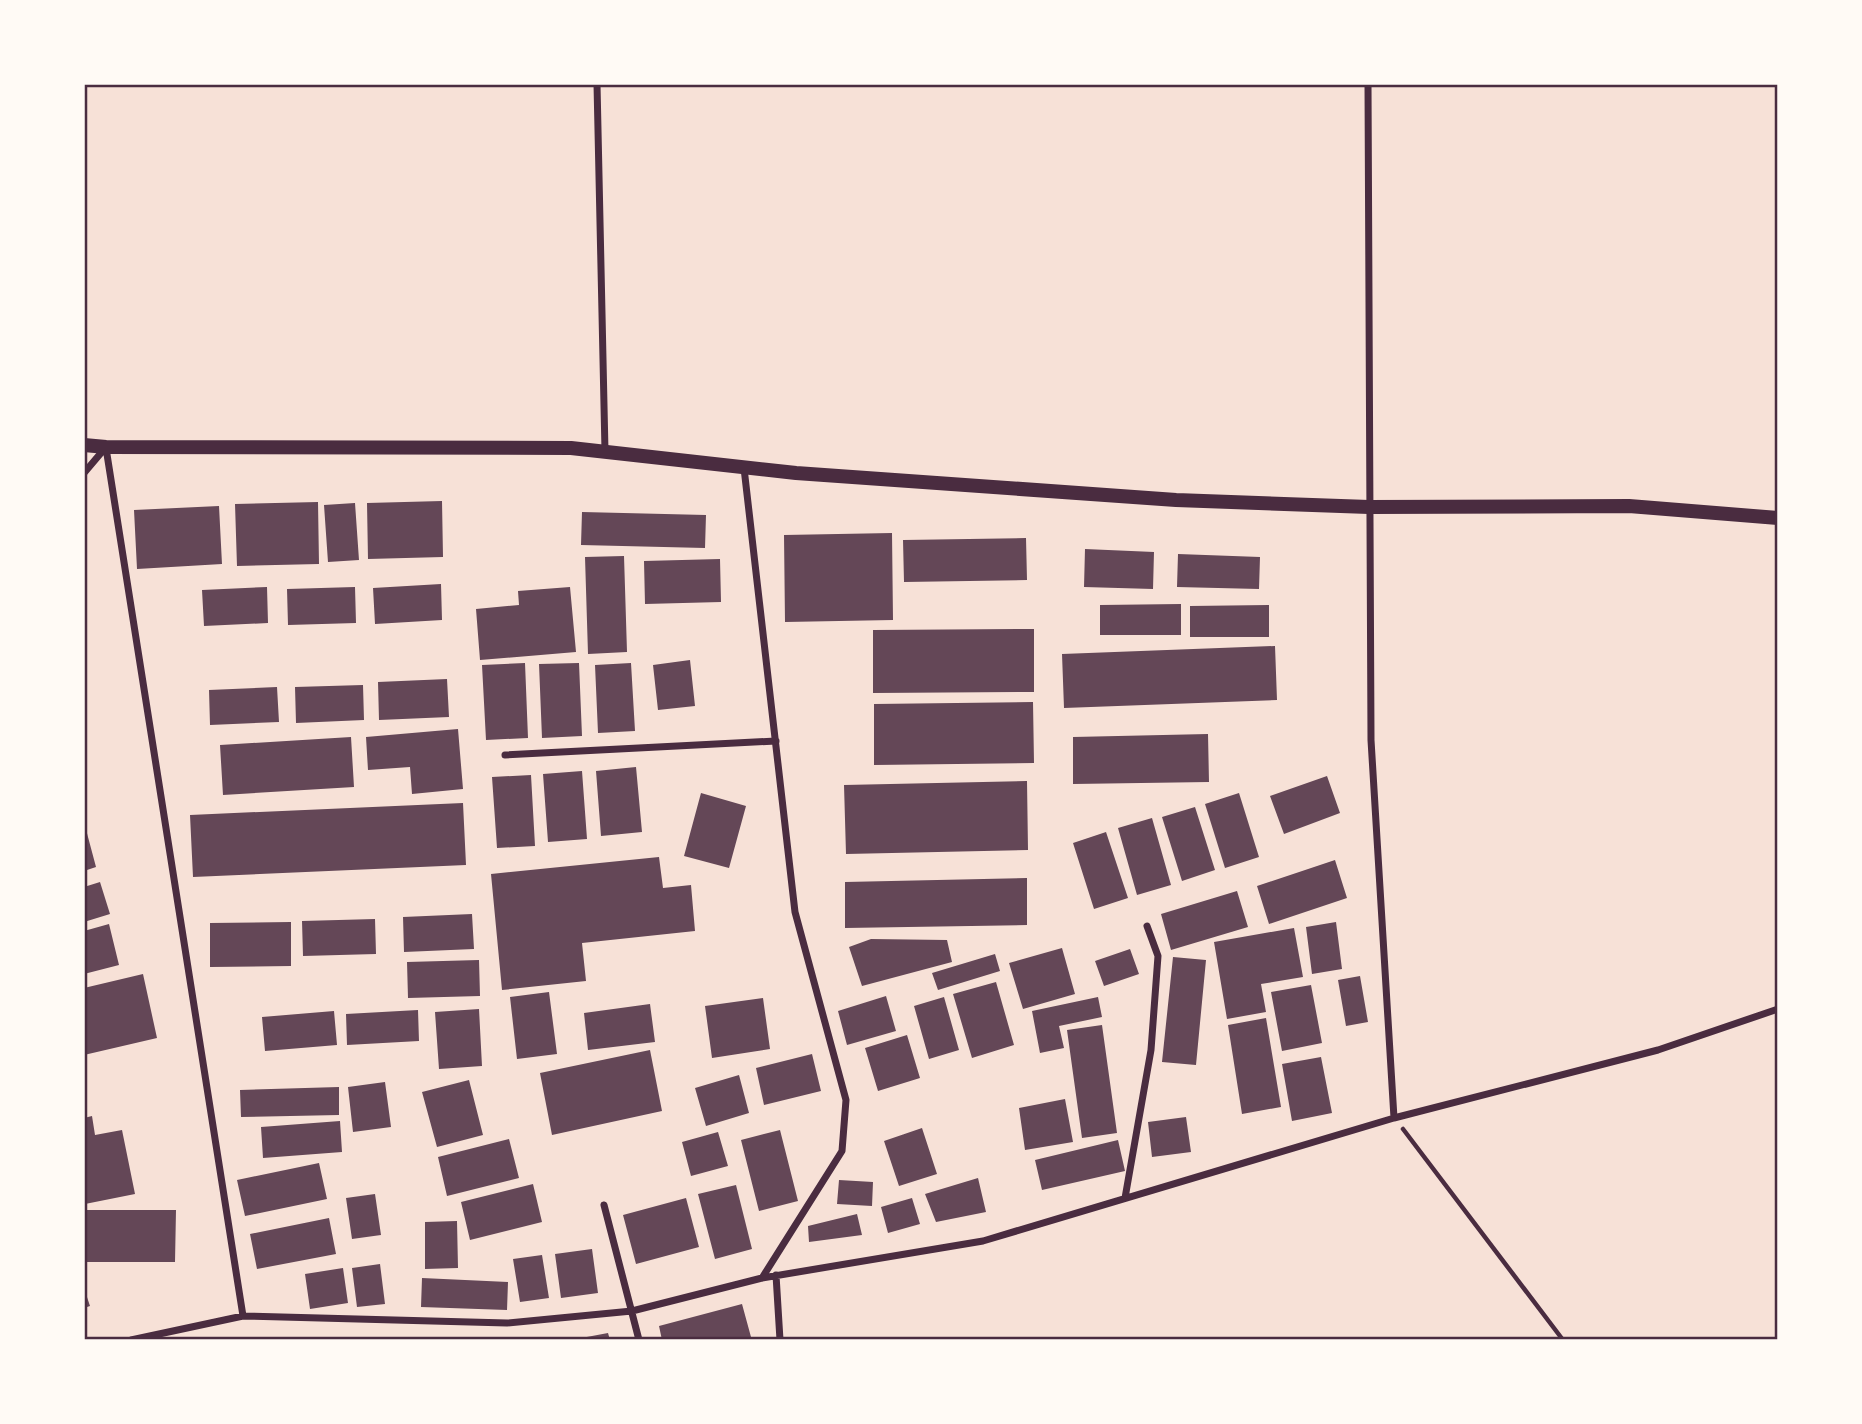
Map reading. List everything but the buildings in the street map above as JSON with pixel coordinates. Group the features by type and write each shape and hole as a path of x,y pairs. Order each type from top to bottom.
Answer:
{"main road":[{"path":"84,445 557,447 744,467 1163,499 1369,507 1629,506 1778,518"}],"street":[{"path":"597,84 605,451"},
{"path":"1368,84 1371,740 1394,1118"},
{"path":"84,473 106,447"},
{"path":"106,447 243,1316"},
{"path":"744,467 795,912 846,1100 842,1151 762,1278"},
{"path":"505,755 776,741"},
{"path":"1125,1198 1151,1050 1158,956 1147,926"},
{"path":"131,1340 243,1316 507,1323 632,1311 776,1275 983,1241 1394,1118 1658,1050 1778,1009"},
{"path":"604,1205 639,1340"},
{"path":"776,1275 780,1340"}],"path":[{"path":"1394,1118 1563,1340"}]}
